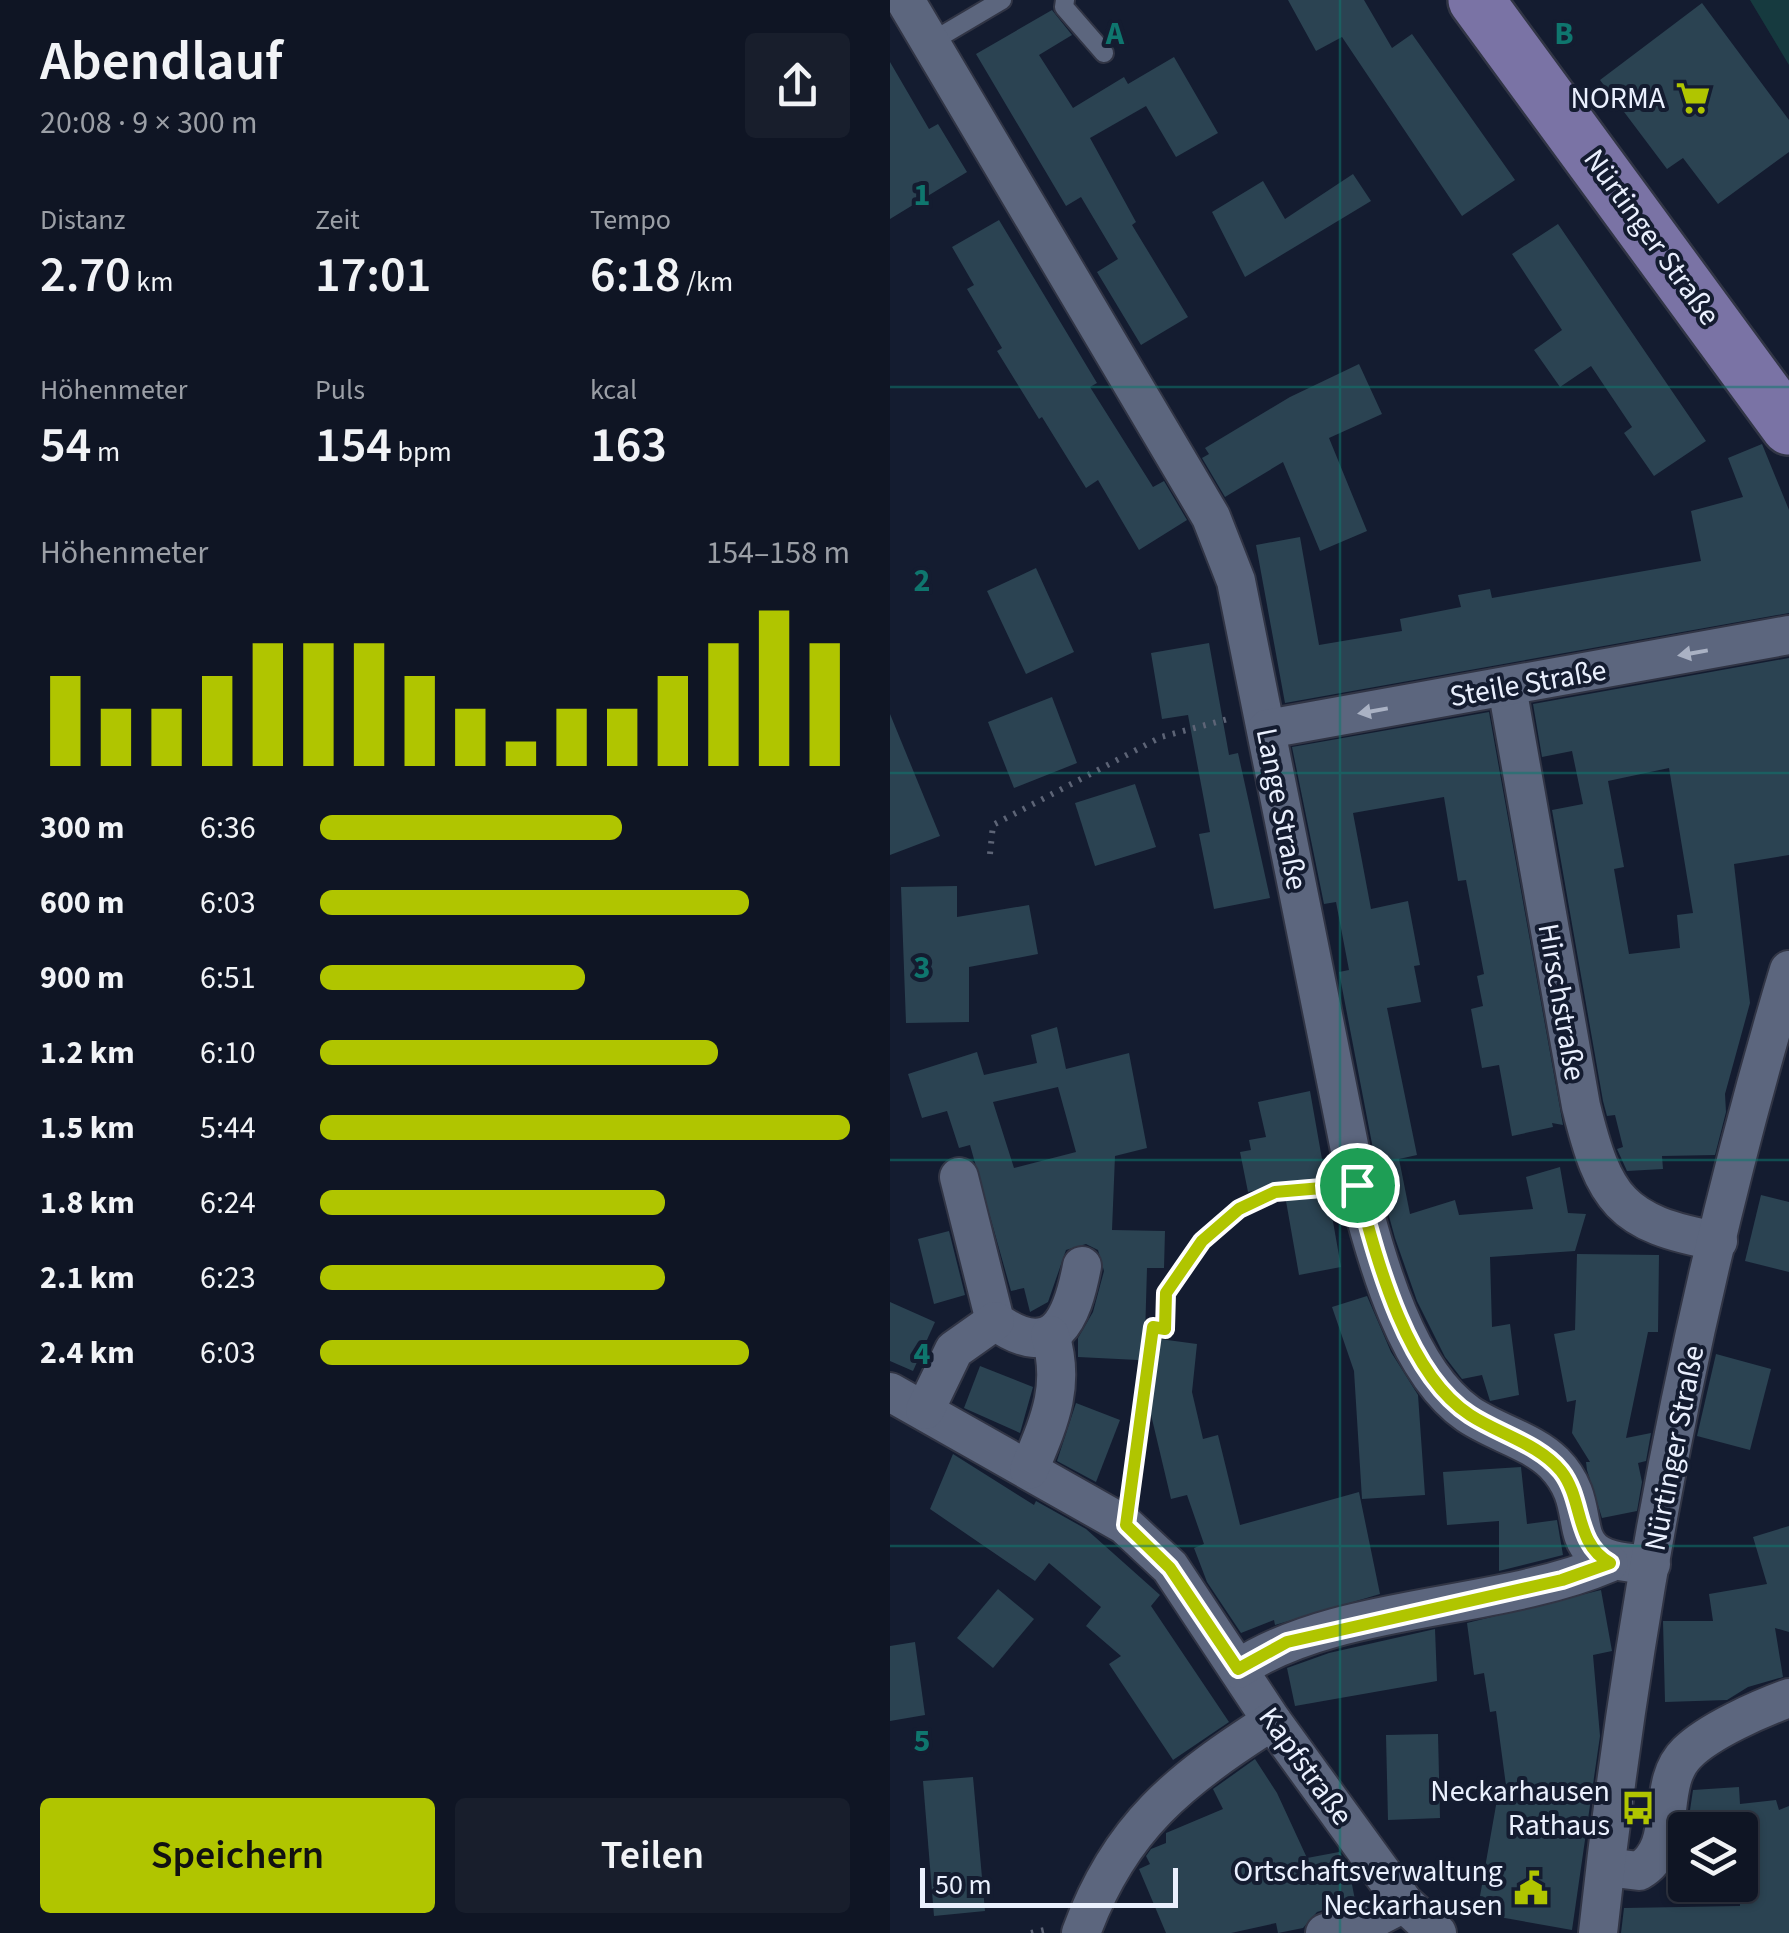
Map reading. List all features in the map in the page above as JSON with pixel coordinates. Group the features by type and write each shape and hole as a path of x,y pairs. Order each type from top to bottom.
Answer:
{"main road":[{"name":"Nürtinger Straße","path":"1476,0 1789,427"}],"street":[{"name":"Lange Straße","path":"905,0 1211,516 1236,581 1357,1185 1378,1264 1422,1361 1468,1414 1551,1460 1566,1476 1588,1543 1594,1554 1610,1563"},
{"name":"Steile Straße","path":"1266,729 1789,635"},
{"name":"Hirschstraße","path":"1507,687 1580,1106 1596,1168 1608,1191 1643,1220 1668,1231 1718,1241"},
{"name":"Nürtinger Straße","path":"1598,1933 1673,1430 1789,970"},
{"path":"960,1177 995,1322 1025,1338 1050,1335 1064,1324 1074,1308 1082,1266"},
{"path":"925,1410 954,1350 995,1322"},
{"path":"1029,1470 1057,1392 1059,1364 1050,1335"},
{"name":"Kapfstraße","path":"890,1392 1126,1525 1170,1568 1272,1721 1425,1925"},
{"path":"1238,1669 1287,1642 1532,1588 1610,1563 1651,1564"},
{"path":"1606,1866 1639,1871 1659,1852 1672,1786 1686,1753 1757,1710 1789,1698"},
{"path":"1081,1933 1097,1890 1137,1826 1204,1764 1272,1721"},
{"path":"1325,1933 1425,1925"}],"lane":[{"path":"931,42 1002,0"},
{"path":"1065,0 1064,8 1104,53"}],"path":[{"path":"990,854 993,824 1161,737 1228,719"},
{"path":"1126,1525 1153,1327 1165,1329 1166,1293 1202,1241 1239,1209 1275,1192 1357,1185"}],"shaded area":[{"path":"1750,0 1789,0 1789,65"}],"building":[{"path":"1288,0 1364,0 1392,48 1412,34 1515,180 1462,216 1342,37 1316,51"},
{"name":"NORMA","path":"1702,3 1789,120 1789,152 1718,204 1683,158 1667,169 1600,80"},
{"path":"1052,10 1072,35 1039,55 1073,108 1124,77 1128,84 1174,57 1218,133 1176,157 1146,106 1090,138 1136,222 1132,225 1188,317 1141,345 1097,272 1118,259 1081,197 1066,206 976,54"},
{"path":"890,62 929,129 938,124 967,172 890,219"},
{"path":"1353,174 1371,201 1245,277 1212,212 1263,181 1285,219"},
{"path":"999,220 1097,383 1090,387 1153,487 1164,481 1187,520 1139,550 1098,480 1086,488 1042,417 1039,419 997,351 1002,348 967,289 974,285 952,247"},
{"path":"1558,224 1706,441 1654,476 1624,433 1632,427 1591,366 1560,387 1534,350 1562,330 1512,254"},
{"path":"1359,364 1382,414 1329,438 1367,531 1320,551 1283,462 1225,497 1202,458 1209,454 1205,448 1290,397"},
{"path":"1762,444 1789,510 1789,613 1285,703 1256,545 1300,537 1319,645 1402,631 1400,619 1461,607 1458,595 1490,589 1492,598 1701,561 1691,511 1743,497 1728,458"},
{"path":"1036,568 1074,652 1026,674 987,591"},
{"path":"1209,643 1229,755 1238,753 1270,898 1214,909 1199,834 1210,832 1188,715 1162,719 1151,653"},
{"path":"1789,658 1789,855 1734,864 1750,1003 1725,1094 1726,1112 1715,1155 1662,1156 1663,1169 1627,1171 1617,1149 1623,1147 1615,1115 1607,1116 1603,1101 1552,810 1583,804 1572,751 1542,757 1533,704","holes":["1669,768 1693,913 1677,915 1680,948 1629,954 1614,869 1624,867 1608,781"]},
{"path":"1052,697 1077,763 1014,788 988,722"},
{"path":"1489,712 1563,1125 1552,1123 1553,1127 1512,1136 1499,1065 1482,1068 1471,1009 1483,1006 1477,976 1484,974 1466,880 1458,881 1444,797 1353,813 1371,909 1408,901 1420,965 1414,966 1421,1002 1387,1008 1417,1155 1399,1159 1410,1214 1455,1200 1459,1215 1533,1209 1526,1177 1560,1167 1568,1213 1586,1214 1575,1251 1490,1257 1492,1327 1510,1324 1519,1395 1490,1401 1482,1375 1462,1379 1445,1357 1417,1301 1395,1238 1379,1180 1339,972 1349,970 1336,902 1324,904 1292,747"},
{"path":"890,714 940,836 890,855"},
{"path":"1135,784 1156,847 1095,866 1075,803"},
{"path":"957,886 957,917 1029,905 1038,954 969,967 969,1022 906,1023 901,887"},
{"path":"1057,1027 1066,1069 1129,1053 1147,1148 1115,1156 1112,1230 1165,1231 1164,1268 1147,1268 1145,1337 1197,1344 1192,1392 1203,1439 1218,1435 1240,1525 1359,1492 1380,1594 1275,1625 1274,1620 1241,1633 1207,1582 1194,1548 1204,1544 1187,1495 1171,1499 1138,1360 1078,1357 1078,1338 1093,1312 1104,1271 1098,1250 1086,1244 1066,1250 1048,1302 1030,1312 1024,1288 1011,1291 970,1145 959,1148 947,1111 922,1118 908,1074 977,1052 984,1075 1037,1063 1031,1035","holes":["1058,1087 1076,1152 1014,1168 993,1102"]},
{"path":"1310,1091 1341,1267 1299,1275 1283,1184 1248,1192 1240,1152 1251,1150 1249,1140 1266,1137 1258,1102"},
{"path":"1761,1195 1789,1202 1789,1272 1745,1261"},
{"path":"949,1231 965,1295 934,1304 918,1239"},
{"path":"1577,1254 1659,1255 1658,1332 1648,1332 1626,1438 1651,1433 1646,1461 1638,1463 1642,1482 1637,1511 1602,1518 1587,1470 1586,1462 1590,1462 1572,1433 1576,1400 1567,1402 1554,1334 1575,1330"},
{"path":"1367,1296 1391,1352 1418,1395 1425,1495 1362,1499 1354,1371 1332,1307"},
{"path":"890,1302 935,1322 913,1371 890,1361"},
{"path":"1716,1354 1771,1369 1750,1450 1697,1436"},
{"path":"980,1366 1033,1387 1020,1433 964,1408"},
{"path":"1076,1403 1120,1420 1096,1482 1057,1461"},
{"path":"953,1454 1034,1505 1036,1501 1086,1529 1160,1595 1151,1606 1229,1722 1173,1760 1109,1664 1121,1656 1086,1626 1101,1607 1049,1563 1035,1581 930,1509"},
{"path":"1521,1467 1527,1524 1557,1520 1563,1555 1499,1571 1499,1521 1447,1525 1443,1472"},
{"path":"1789,1526 1789,1632 1775,1628 1783,1677 1748,1687 1727,1700 1665,1702 1663,1621 1713,1621 1709,1594 1767,1584 1753,1537"},
{"path":"998,1589 1034,1619 993,1668 957,1638"},
{"path":"1601,1590 1612,1651 1593,1655 1600,1736 1572,1930 1477,1913 1498,1794 1507,1793 1496,1711 1490,1712 1484,1673 1474,1675 1467,1623"},
{"path":"1435,1629 1437,1681 1295,1706 1287,1668 1329,1653"},
{"path":"915,1642 925,1715 890,1721 890,1646"},
{"path":"1438,1734 1440,1818 1388,1820 1386,1735"},
{"path":"1255,1759 1277,1793 1307,1858 1339,1852 1348,1864 1355,1900 1317,1912 1303,1928 1278,1933 1276,1923 1231,1933 1166,1933 1139,1869 1150,1864 1146,1856 1151,1849 1166,1843 1166,1833 1223,1809 1213,1789"},
{"path":"973,1777 985,1911 934,1916 923,1781"},
{"path":"1739,1787 1740,1804 1776,1800 1779,1810 1789,1806 1789,1933 1621,1933 1624,1908 1740,1906 1740,1902 1758,1902 1758,1812 1690,1812 1693,1790"}],"place":[{"name":"NORMA","path":"1693,98"},
{"name":"Neckarhausen Rathaus","path":"1638,1808"},
{"name":"Ortschaftsverwaltung Neckarhausen","path":"1531,1888"}],"route":[{"path":"1357,1185 1378,1264 1422,1361 1468,1414 1551,1460 1566,1476 1588,1543 1594,1554 1610,1563 1518,1591 1287,1642 1238,1669 1170,1568 1126,1525 1153,1327 1165,1329 1166,1293 1202,1241 1239,1209 1275,1192 1357,1185"}]}
